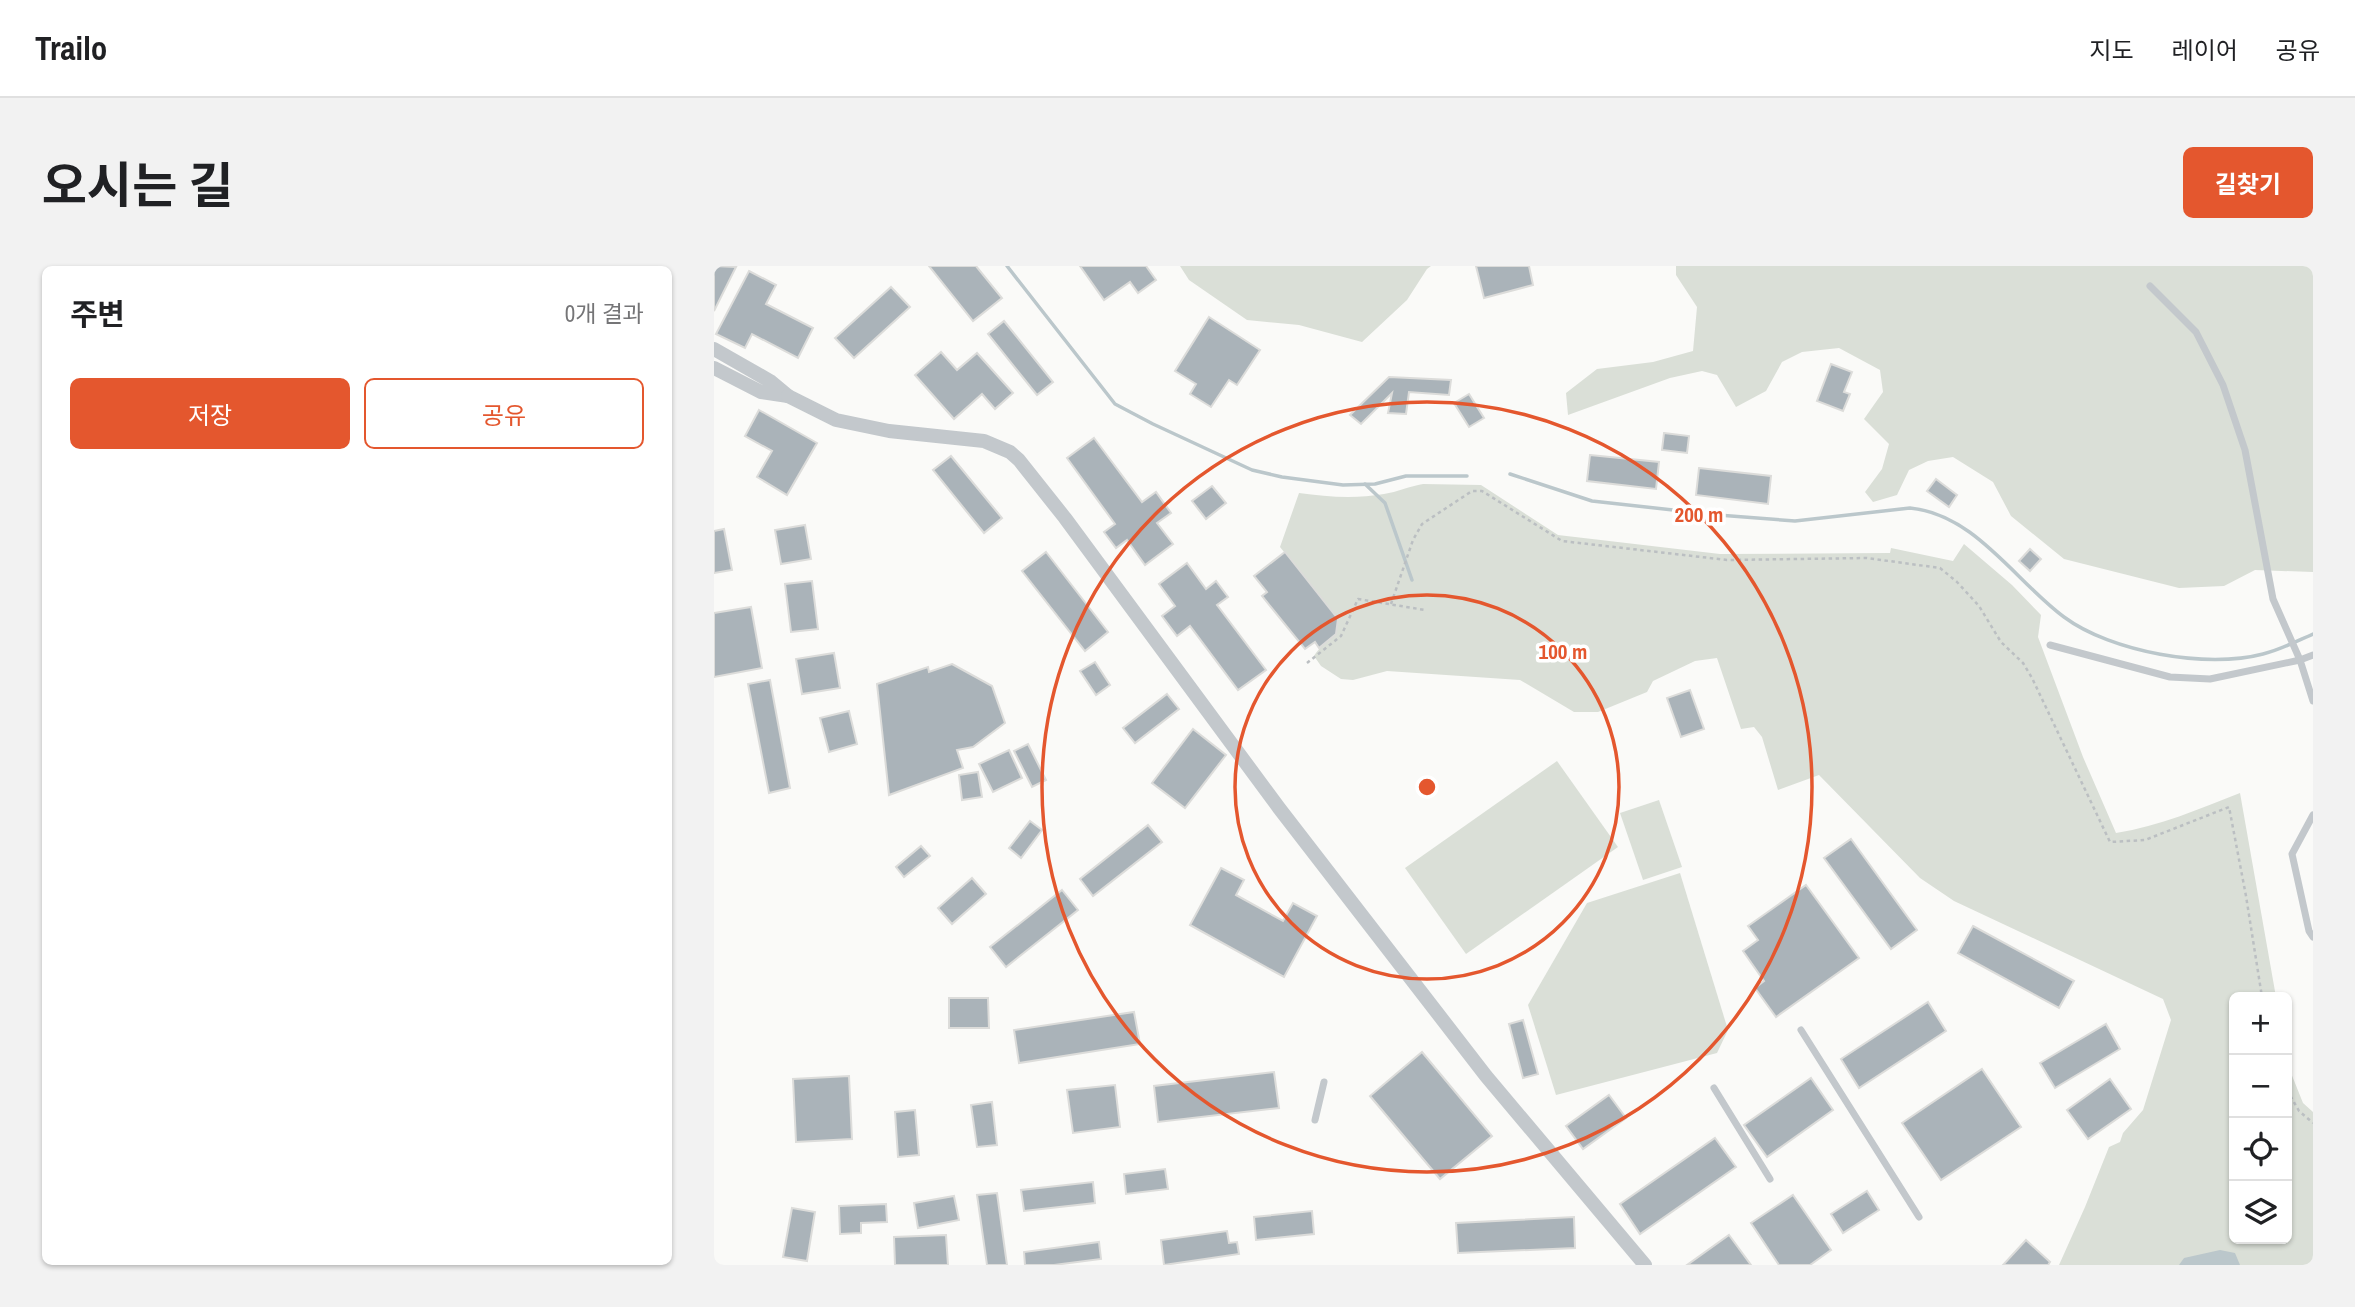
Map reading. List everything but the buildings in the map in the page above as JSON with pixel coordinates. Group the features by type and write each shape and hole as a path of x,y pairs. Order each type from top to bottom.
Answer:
{"street":[{"path":"714,349 770,381 788,396 836,420 889,431 955,436 984,442 1010,452 1019,460 1065,518 1279,808 1486,1076 1645,1265"},
{"path":"714,368 761,392 788,396"}],"lane":[{"path":"2150,286 2196,332 2223,385 2245,450 2273,599 2300,660 2313,701"},
{"path":"2050,645 2170,677 2210,679 2313,655"},
{"path":"2313,815 2292,854 2309,931 2313,937"},
{"path":"1801,1030 1919,1217"},
{"path":"1315,1120 1324,1082"},
{"path":"1714,1088 1770,1179"}],"path":[{"path":"1391,604 1413,540 1422,524 1472,491 1482,491 1562,541 1727,560 1867,558 1940,568 1979,606 2001,642 2023,663 2110,842 2145,840 2229,807 2261,992"},
{"path":"1307,663 1341,636 1359,599 1425,610"},
{"path":"2292,1099 2299,1111 2313,1123"}],"shaded area":[{"path":"1180,266 1431,266 1407,300 1362,342 1299,325 1247,320 1189,280"},
{"path":"1676,266 2313,266 2313,572 2255,570 2224,586 2179,588 2064,559 2011,516 1993,482 1953,457 1928,461 1909,470 1897,495 1873,502 1865,492 1882,469 1889,444 1864,419 1883,392 1880,370 1839,348 1802,352 1782,362 1766,391 1736,407 1717,375 1702,371 1670,378 1568,415 1566,393 1597,369 1653,362 1693,351 1697,307 1676,275"},
{"path":"1423,484 1481,485 1558,535 1720,554 1890,553 1891,548 1953,561 1964,544 2012,585 2041,615 2038,637 2083,757 2116,833 2164,821 2240,793 2275,992 2229,992 2229,1244 2292,1244 2292,1076 2303,1103 2313,1112 2313,1265 2059,1265 2109,1147 2120,1142 2123,1133 2143,1110 2171,1020 2163,999 1954,901 1920,878 1819,775 1778,790 1762,737 1754,727 1741,729 1717,658 1695,661 1653,681 1647,692 1598,712 1574,712 1520,680 1387,671 1353,680 1341,679 1321,666 1314,656 1332,636 1338,619 1280,547 1299,493 1363,497"},
{"path":"1557,761 1618,847 1466,954 1405,868"},
{"path":"1659,800 1682,867 1643,880 1620,813"},
{"path":"1680,873 1728,1030 1717,1053 1556,1095 1528,1005 1587,903"},
{"path":"2220,1250 2235,1253 2240,1265 2179,1265 2184,1258"}],"waterway":[{"path":"1007,266 1115,404 1252,470 1343,485 1375,484 1406,476 1467,476"},
{"path":"1510,474 1592,501 1718,515 1795,521 1910,508 1933,513 1975,536 2064,617 2107,640 2160,654 2188,658 2240,658 2276,650 2313,634"},
{"path":"1365,484 1385,503 1412,580"}]}
